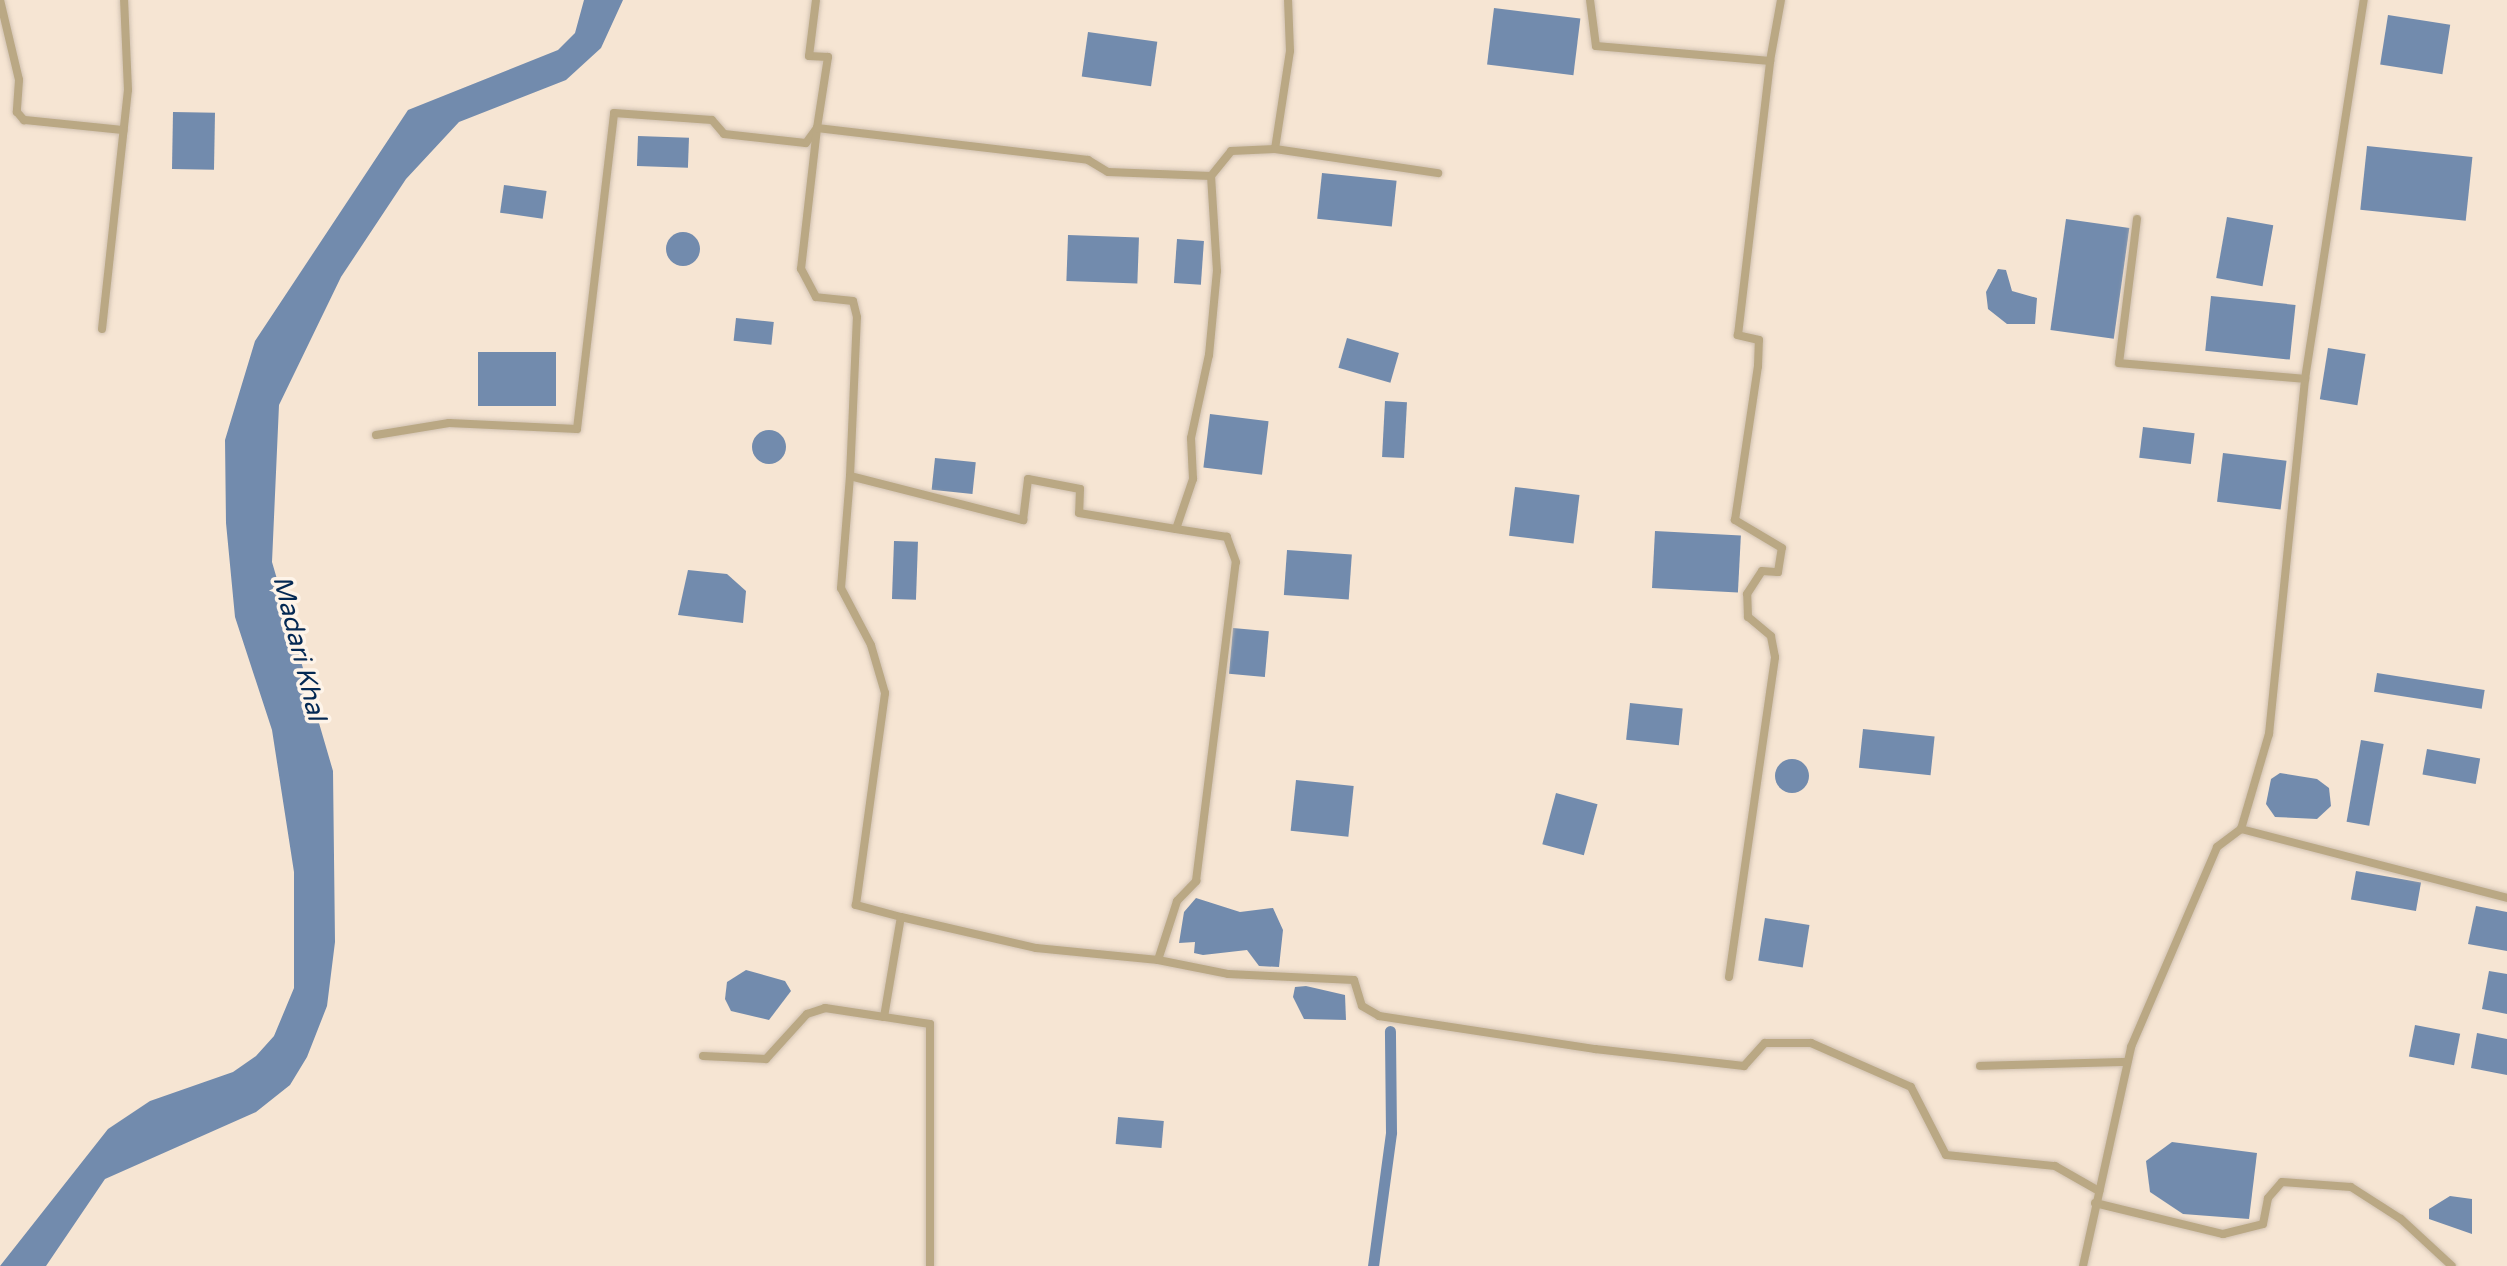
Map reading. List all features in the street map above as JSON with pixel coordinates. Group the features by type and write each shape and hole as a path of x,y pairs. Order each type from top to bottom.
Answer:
{"street":[{"path":"0,0 19,80 17,112 24,120 123,130"},
{"path":"102,329 123,130 124,0"},
{"path":"816,0 809,56 828,57 801,269 816,297 853,301 857,317 860,376 841,588 871,645 885,693 856,905 1036,948 1158,960 1228,974 1354,980 1362,1006 1379,1016 1595,1049 1744,1066 1765,1043 1811,1043 1911,1087 1946,1155 2055,1166 2099,1191"},
{"path":"1275,149 1290,51 1288,0"},
{"path":"1590,0 1596,46 1770,61"},
{"path":"1729,977 1775,657 1771,636 1748,617 1747,594 1762,571 1778,572 1782,548 1735,520 1758,366 1759,340 1738,335 1770,61 1781,0"},
{"path":"2083,1266 2127,1062 2217,847 2241,829 2269,734 2305,379 2364,0"},
{"path":"376,435 449,423 577,429 614,113 712,120 724,134 806,143 817,128"},
{"path":"817,128 1088,160 1108,172 1211,176"},
{"path":"1176,529 1193,479 1191,438 1211,341 1217,271 1211,176 1231,151 1275,149 1438,173"},
{"path":"2137,219 2119,363 2305,379"},
{"path":"850,476 1023,520 1028,479 1080,489 1079,513 1227,537 1236,562 1196,881 1177,901 1158,960"},
{"path":"2241,829 2507,898"},
{"path":"884,1017 901,917"},
{"path":"703,1056 766,1059 807,1014 825,1008 930,1024 930,1266"},
{"path":"1980,1066 2127,1062"},
{"path":"2095,1203 2223,1234 2263,1224 2268,1198 2282,1182 2351,1187 2452,1266"}],"water":[{"path":"584,0 623,0 601,48 566,80 459,122 406,179 341,277 279,405 272,562 333,771 335,942 327,1006 307,1057 290,1085 256,1112 105,1179 46,1266 0,1266 108,1129 150,1101 233,1072 256,1056 274,1036 294,988 294,872 272,730 235,617 226,523 225,440 255,341 408,110 558,50 575,33"},
{"path":"1494,8 1580,19 1573,75 1487,65"},
{"path":"2388,15 2450,25 2442,74 2380,64"},
{"path":"1088,32 1157,42 1151,86 1082,77"},
{"path":"173,112 215,113 214,170 172,169"},
{"path":"638,136 689,138 688,168 637,166"},
{"path":"2367,146 2472,157 2466,221 2360,210"},
{"path":"1322,173 1397,181 1392,227 1317,219"},
{"path":"504,185 547,191 543,219 500,213"},
{"path":"2227,217 2273,225 2263,286 2216,278"},
{"path":"2066,219 2129,228 2114,339 2050,330"},
{"path":"683,232 695,237 700,249 695,261 683,266 671,261 666,249 671,237"},
{"path":"1068,235 1139,237 1137,283 1066,281"},
{"path":"1177,239 1204,241 1201,285 1174,283"},
{"path":"1998,269 2006,270 2012,291 2037,298 2035,324 2007,324 1988,309 1986,292"},
{"path":"2211,296 2296,305 2290,360 2205,351"},
{"path":"736,318 774,322 771,345 734,341"},
{"path":"1347,338 1399,353 1390,383 1338,368"},
{"path":"2328,348 2366,354 2357,405 2320,399"},
{"path":"478,352 556,352 556,406 478,406"},
{"path":"1385,401 1407,402 1404,458 1382,457"},
{"path":"1210,414 1269,421 1262,475 1203,468"},
{"path":"2143,427 2195,433 2191,464 2139,458"},
{"path":"769,430 781,435 786,447 781,459 769,464 757,459 752,447 757,435"},
{"path":"2223,453 2287,461 2281,509 2217,502"},
{"path":"935,458 976,462 972,494 932,490"},
{"path":"1515,487 1580,495 1574,544 1509,536"},
{"path":"1655,531 1741,536 1738,592 1652,588"},
{"path":"894,541 918,542 916,600 892,599"},
{"path":"1287,550 1352,555 1349,599 1284,595"},
{"path":"688,570 727,574 746,591 743,623 678,615"},
{"path":"1233,628 1269,631 1265,677 1229,674"},
{"path":"2377,673 2485,690 2482,709 2374,692"},
{"path":"1630,703 1683,709 1679,745 1626,740"},
{"path":"1863,729 1935,737 1931,775 1859,768"},
{"path":"2361,740 2384,744 2369,826 2347,822"},
{"path":"2427,749 2480,758 2476,784 2422,775"},
{"path":"1792,759 1804,764 1809,776 1804,788 1792,793 1780,788 1775,776 1780,764"},
{"path":"2280,773 2317,779 2329,788 2331,806 2317,819 2275,817 2266,804 2271,779"},
{"path":"1296,780 1354,786 1348,837 1291,831"},
{"path":"1556,793 1598,804 1584,855 1542,844"},
{"path":"2356,871 2421,882 2416,911 2351,900"},
{"path":"1196,898 1240,912 1273,908 1283,930 1279,967 1259,966 1247,950 1203,955 1194,953 1195,942 1179,943 1184,912"},
{"path":"2476,906 2507,912 2507,951 2468,944"},
{"path":"1765,918 1809,925 1803,968 1758,960"},
{"path":"746,970 785,981 791,991 769,1020 731,1011 725,999 727,982"},
{"path":"2489,971 2507,974 2507,1014 2482,1009"},
{"path":"1306,986 1345,995 1346,1020 1304,1019 1293,997 1295,987"},
{"path":"2415,1025 2460,1034 2454,1065 2409,1056"},
{"path":"2477,1033 2507,1039 2507,1075 2471,1068"},
{"path":"1118,1117 1164,1121 1161,1148 1116,1144"},
{"path":"2172,1142 2257,1153 2249,1219 2183,1214 2150,1192 2146,1161"},
{"path":"2450,1196 2472,1199 2472,1234 2429,1219 2429,1209"}],"waterway":[{"path":"1373,1266 1391,1132 1390,1031"}],"water label":[{"name":"Madari Khal","path":"299,648"}]}
